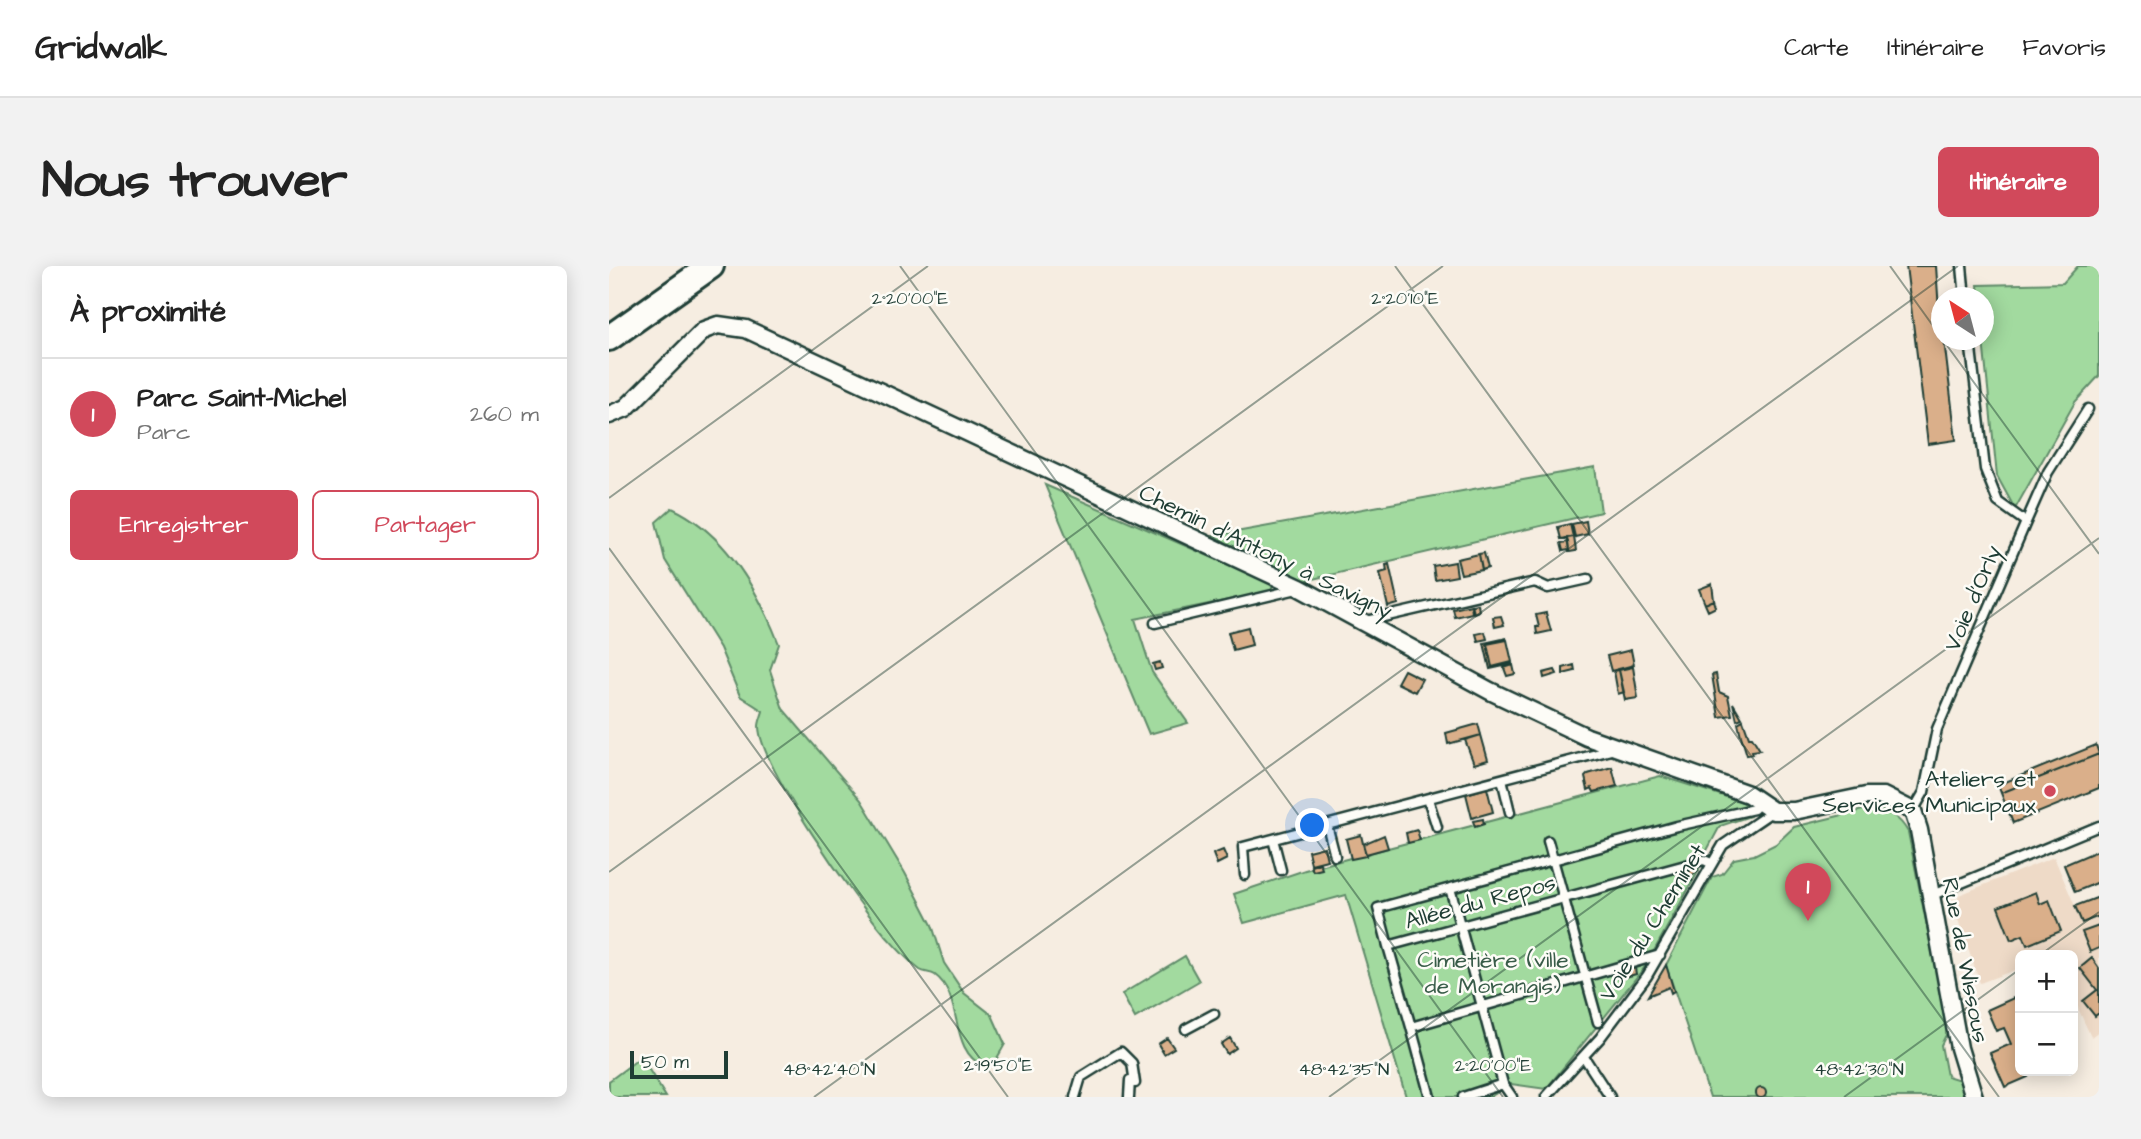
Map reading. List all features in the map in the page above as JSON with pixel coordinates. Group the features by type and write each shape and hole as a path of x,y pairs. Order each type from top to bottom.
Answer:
{"main road":[{"path":"609,338 711,266"},
{"path":"609,317 644,305 683,284"}],"street":[{"name":"Chemin d'Antony à Savigny","path":"609,415 626,408 692,339 717,325 733,325 1300,588 1490,691 1618,749 1760,800 1773,811"},
{"path":"1773,811 1794,811 1883,796 1913,811"},
{"name":"Rue de Wissous","path":"1913,811 1919,830 1961,1054 1974,1097"}],"lane":[{"path":"1962,266 1964,287"},
{"path":"1971,350 1985,469 1998,502 2026,522"},
{"name":"Voie d'Orly","path":"1913,811 1924,792 1937,729 2026,522 2048,472 2088,409"},
{"path":"1363,622 1535,582 1548,588 1588,579"},
{"path":"1155,623 1300,588"},
{"path":"1245,875 1243,847 1618,749"},
{"path":"1502,779 1510,812"},
{"path":"1428,799 1437,827"},
{"path":"1388,946 1378,908 1553,859 1754,809 1760,800"},
{"name":"Voie du Cheminet","path":"1546,1097 1584,1057 1633,997 1660,955 1711,863 1728,840 1755,826 1773,811"},
{"path":"1327,825 1335,856"},
{"path":"1930,896 2099,826"},
{"path":"1273,839 1281,870"},
{"path":"1548,841 1598,1021"},
{"name":"Allée du Repos","path":"1430,1097 1388,946 1704,860 1711,863"},
{"path":"1450,888 1503,1084 1511,1097"},
{"path":"1411,1027 1660,955"},
{"path":"1186,1029 1214,1014"},
{"path":"1075,1097 1081,1077 1121,1052 1132,1063 1133,1081 1129,1097"},
{"path":"1584,1057 1611,1097"},
{"path":"1463,1097 1503,1084"}],"shaded area":[{"path":"2054,857 2075,906 2099,897 2099,1031 2091,1037 2078,1008 2078,950 2015,950 2015,970 1980,983 1955,911 1959,895"}],"green space":[{"path":"2078,266 2099,266 2099,376 2075,402 2015,509 1997,476 1984,350 1994,350 1994,287 1978,285 2063,283"},
{"path":"1595,467 1601,512 1300,582 1214,536"},
{"path":"1045,485 1271,583 1273,591 1135,619 1152,672 1188,723 1149,734"},
{"path":"672,508 709,532 738,565 750,584 779,644 770,670 783,709 861,800 905,873 932,925 944,963 964,993 992,1015 1005,1044 996,1060 984,1066 973,1059 960,1036 950,996 944,984 932,973 922,971 886,936 854,895 792,801 763,745 759,726 763,711 740,696 720,648 665,560 656,522"},
{"name":"Cimetière (ville de Morangis)","path":"1660,776 1749,804 1750,816 1720,826 1704,856 1700,857 1699,870 1645,967 1546,1089 1511,1084 1490,1097 1406,1097 1346,895 1244,923 1234,894 1305,870"},
{"path":"1871,808 1893,816 1908,832 1948,1031 1941,1045 1947,1076 1960,1080 1966,1097 1710,1097 1666,965 1712,877 1722,874 1734,859 1754,855 1776,844 1794,827"},
{"path":"1185,956 1199,981 1135,1018 1122,994"},
{"path":"641,1057 666,1097 609,1097 609,1081"}],"building":[{"path":"1906,266 1936,266 1937,287 1931,287 1931,350 1945,350 1956,440 1928,444"},
{"path":"1586,521 1588,534 1575,537 1572,524"},
{"path":"1570,524 1573,537 1561,539 1558,527"},
{"path":"1574,537 1576,551 1569,552 1567,538"},
{"path":"1568,542 1569,550 1563,551 1561,543"},
{"path":"1484,553 1488,568 1482,570 1479,554"},
{"path":"1479,554 1482,570 1461,574 1457,559"},
{"path":"1455,562 1457,576 1435,580 1433,566"},
{"path":"1389,564 1398,604 1388,607 1380,573 1387,571 1386,565"},
{"path":"1712,584 1714,600 1705,604 1699,589"},
{"path":"1714,600 1716,607 1708,611 1705,604"},
{"path":"1478,604 1479,611 1474,613 1472,605"},
{"path":"1471,605 1472,613 1455,617 1453,609"},
{"path":"1546,613 1551,631 1537,634 1536,627 1539,627 1536,615"},
{"path":"1501,616 1504,625 1495,627 1493,617"},
{"path":"1248,627 1252,645 1233,650 1228,632"},
{"path":"1485,632 1487,639 1478,641 1476,634"},
{"path":"1507,638 1487,644 1492,667 1513,664 1490,669 1484,643"},
{"path":"1507,640 1512,662 1492,667 1487,644"},
{"path":"1631,650 1634,665 1611,671 1607,656"},
{"path":"1160,662 1162,668 1155,670 1153,664"},
{"path":"1513,665 1515,674 1507,676 1504,668"},
{"path":"1574,665 1575,671 1563,674 1563,668"},
{"path":"1633,667 1638,698 1625,700 1619,670"},
{"path":"1404,670 1422,679 1415,692 1397,683"},
{"path":"1555,670 1557,674 1544,678 1543,673"},
{"path":"1619,670 1624,692 1618,694 1614,671"},
{"path":"1716,674 1719,692 1728,696 1732,715 1719,717 1712,675"},
{"path":"1733,703 1742,718 1737,720"},
{"path":"1743,720 1749,737 1752,737 1760,750 1752,751 1753,754 1747,755 1741,736 1738,723"},
{"path":"1478,724 1481,735 1448,744 1446,733"},
{"path":"1481,735 1488,760 1474,764 1465,740"},
{"path":"2096,745 2099,754 2001,793 1998,785"},
{"name":"Ateliers et Services Municipaux","path":"2099,754 2099,788 2013,823 2001,793"},
{"path":"1612,767 1617,786 1594,792 1592,788 1588,790 1585,777 1588,774"},
{"path":"1487,788 1493,812 1472,818 1466,794"},
{"path":"1483,819 1484,824 1475,827 1473,821"},
{"path":"1417,830 1420,840 1408,843 1406,833"},
{"path":"1361,835 1366,856 1351,859 1346,839"},
{"path":"1384,835 1388,848 1366,854 1363,844"},
{"path":"1324,847 1327,860 1311,864 1308,851"},
{"path":"1223,850 1227,859 1217,864 1213,854"},
{"path":"2099,850 2099,882 2075,892 2064,865"},
{"path":"1320,863 1322,869 1313,871 1311,866"},
{"path":"1693,868 1698,871 1689,878 1693,881 1687,879 1686,875"},
{"path":"2036,892 2040,904 2049,900 2061,931 2027,945 2023,935 2011,940 1998,907"},
{"path":"2099,897 2099,916 2082,923 2075,906"},
{"path":"2099,926 2099,948 2090,952 2082,932"},
{"path":"2092,958 2099,968 2099,1013 2095,1016 2083,1001 2097,990 2080,968"},
{"path":"1666,965 1674,991 1671,993 1669,987 1648,996"},
{"path":"1635,968 1636,974 1619,979 1617,973"},
{"path":"2015,997 2015,1076 2028,1077 2005,1087 1990,1053 2011,1044 2004,1028 1996,1031 1987,1010"},
{"path":"1167,1038 1174,1048 1164,1054 1158,1044"},
{"path":"1230,1038 1236,1048 1227,1054 1221,1044"},
{"path":"1761,1088 1765,1089 1765,1097 1761,1098 1757,1097 1756,1093 1757,1089"}],"place":[{"name":"Ateliers et Services Municipaux","path":"2050,791"},
{"name":"Parc Saint-Michel","path":"1808,921"}]}
